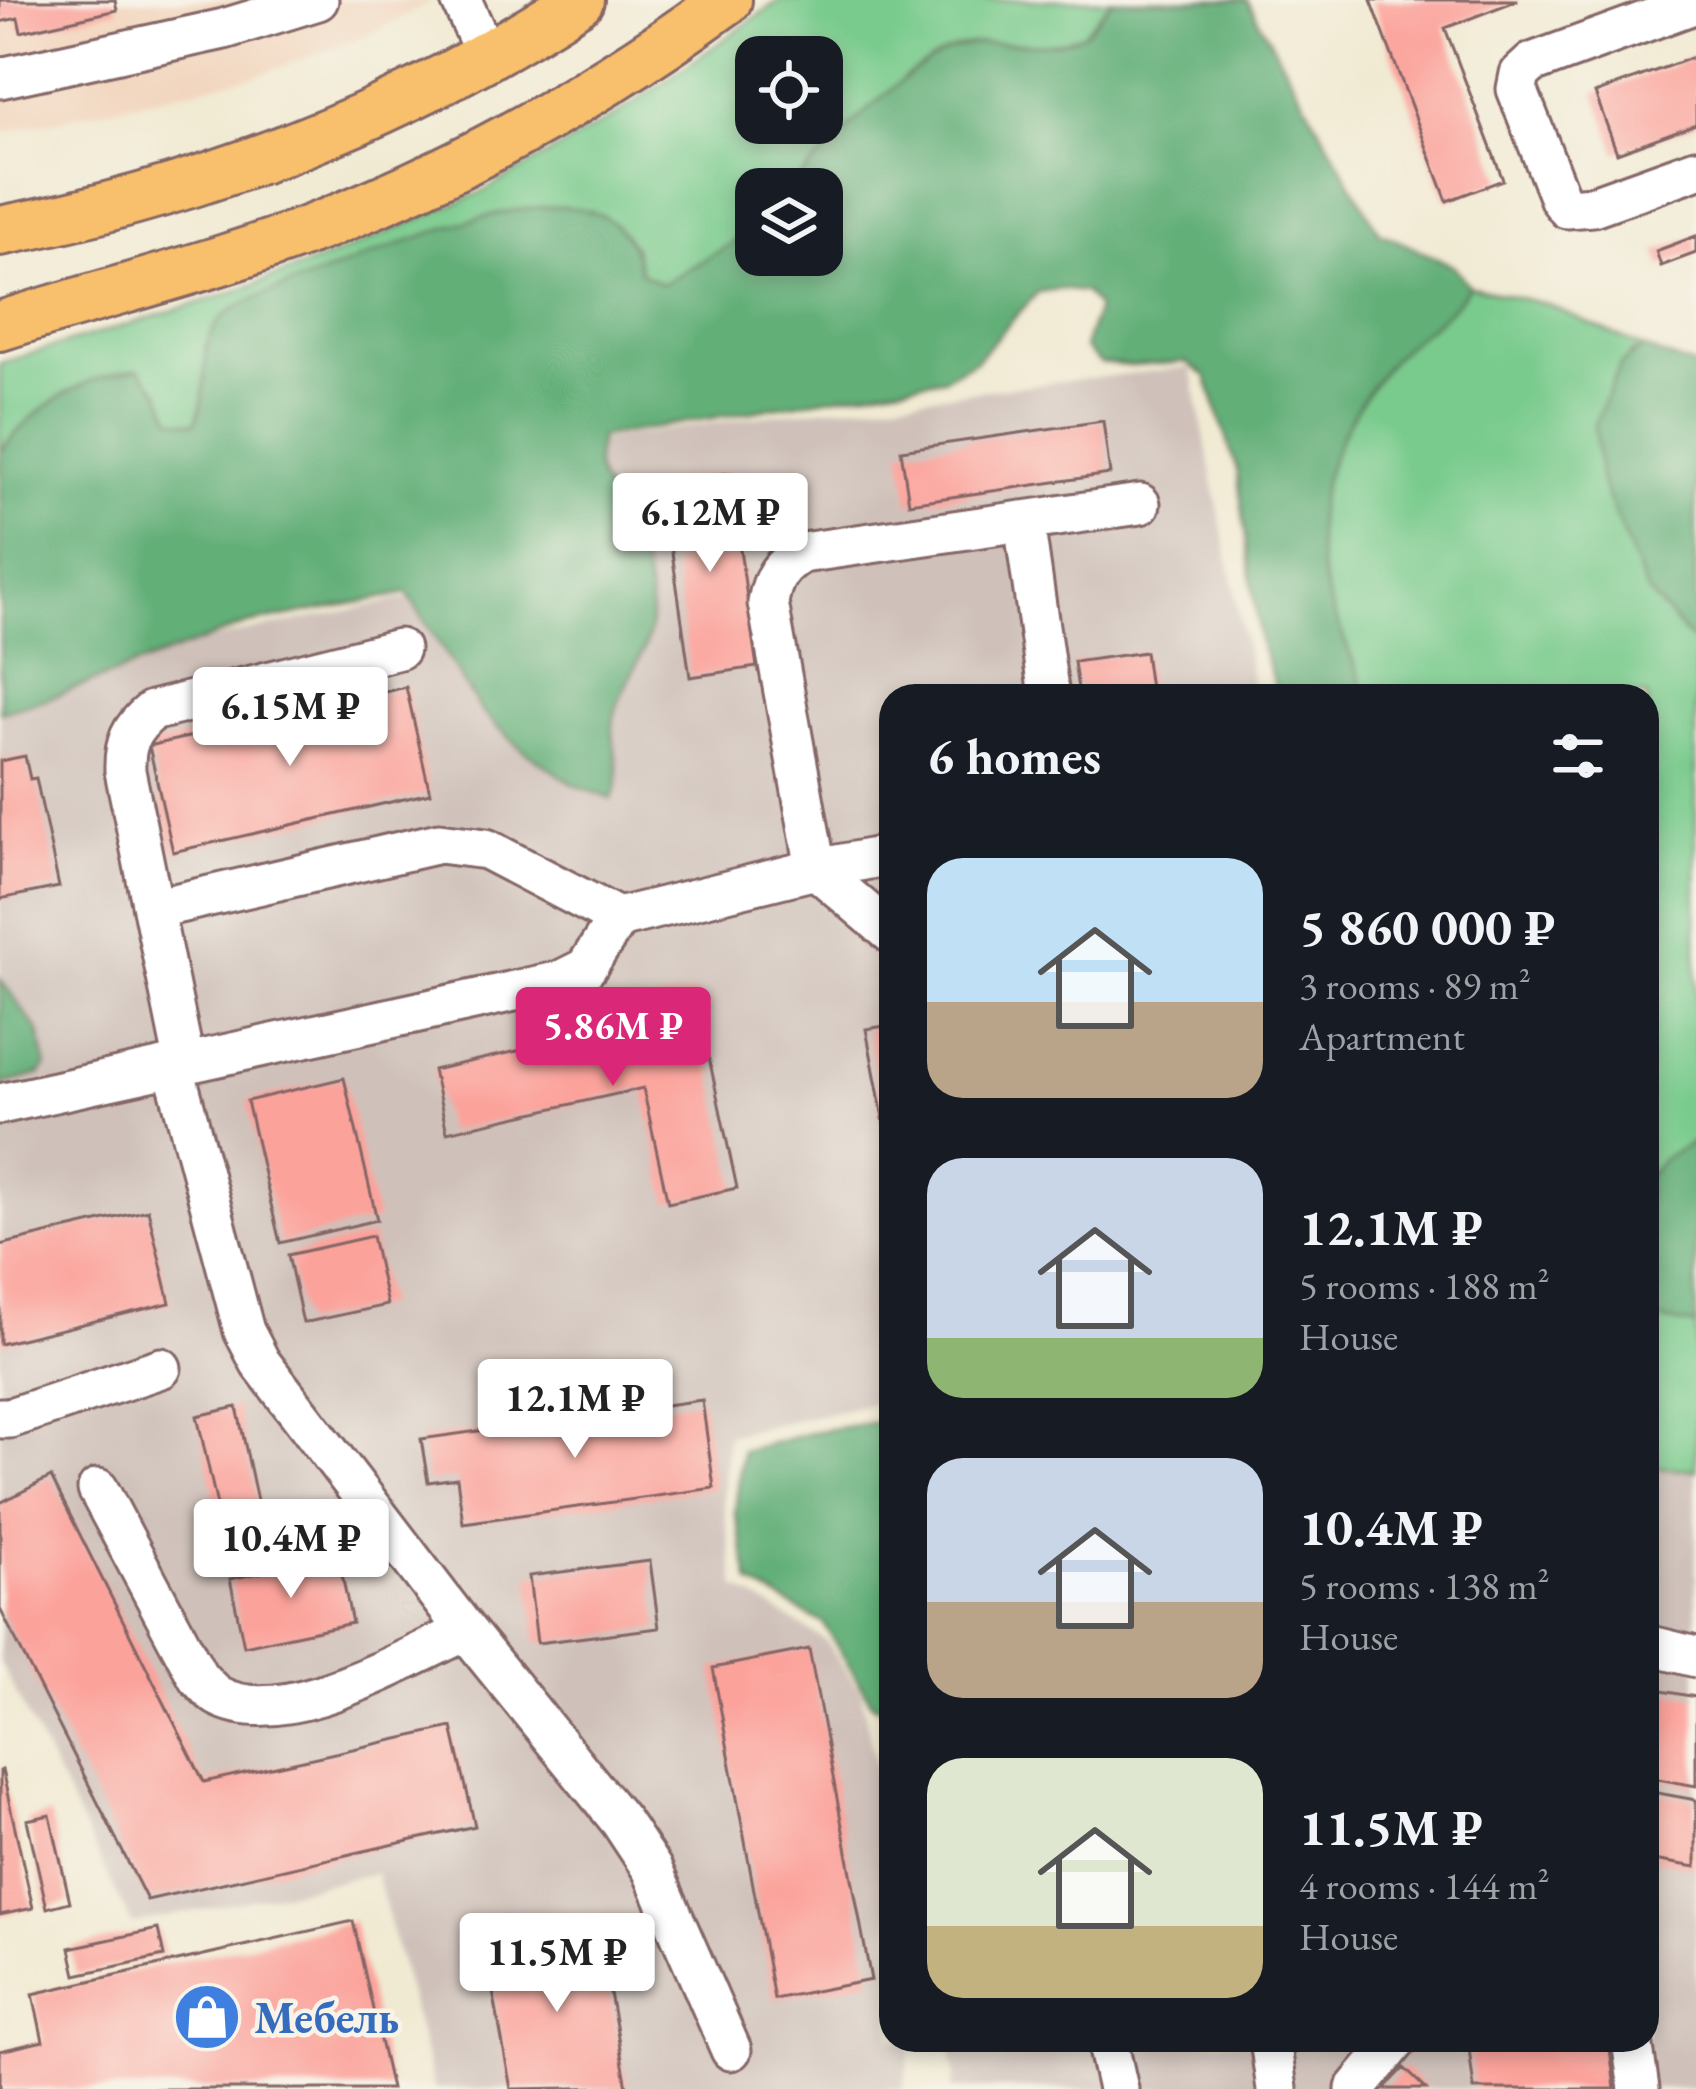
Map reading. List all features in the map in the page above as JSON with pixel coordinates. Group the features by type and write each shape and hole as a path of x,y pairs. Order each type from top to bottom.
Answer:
{"main road":[{"path":"0,231 123,202 281,151 419,92 579,0"},
{"path":"55,309 235,228 436,148 583,64 681,0"},
{"path":"0,326 236,256 406,190 540,122 727,0"},
{"path":"0,290 235,228 406,190"}],"lane":[{"path":"0,78 224,29 318,0"},
{"path":"461,0 487,57"},
{"path":"1696,3 1532,63 1520,74 1517,89 1567,208 1593,206 1696,169"},
{"path":"879,923 816,869 768,603 771,582 785,563 802,554 1140,504"},
{"path":"1024,522 1047,684"},
{"path":"399,649 152,711 134,726 124,751 125,771 180,1066 244,1331 260,1362 466,1631 621,1822 652,1869 731,2050"},
{"path":"153,909 439,843 486,849 618,918 879,857"},
{"path":"0,1104 560,980 586,968 618,918"},
{"path":"0,1418 161,1368"},
{"path":"98,1489 198,1677 217,1695 243,1704 308,1700 466,1631"},
{"path":"1659,1648 1696,1657"},
{"path":"1110,2052 1118,2089"},
{"path":"1272,2052 1277,2089"},
{"path":"1356,2089 1387,2052"},
{"path":"1634,2052 1639,2089"}],"shaded area":[{"path":"0,0 435,0 364,37 257,75 0,133"},
{"path":"1191,367 1253,684 879,684 879,1402 727,1435 723,1501 736,1587 825,1640 861,1692 879,1784 879,2052 911,2052 903,2089 434,2089 376,1873 132,1924 0,1662 0,683 408,598 605,439 766,415"},
{"path":"1659,1467 1696,1470 1696,2089 951,2089 955,2076 951,2052 1659,2052"}],"green space":[{"path":"780,0 1112,0 1083,34 1058,43 948,51 904,78 843,137 843,36 735,36 735,144 836,144 811,168 735,168 735,241 662,284 641,273 633,245 331,271 266,295 205,346 206,386 195,423 172,420 160,392 139,370 118,373 62,396 0,451 0,363 225,295 330,257 484,191 615,116"},
{"path":"1112,0 1247,0 1379,232 1454,266 1469,286 1372,385 1342,434 1323,488 1318,516 1322,574 1362,684 1274,684 1260,641 1237,470 1206,376 1186,362 1100,363 1084,348 1097,308 1085,292 1059,289 1038,292 976,360 943,378 600,437 597,471 637,549 651,612 646,642 616,711 613,736 618,772 611,799 573,784 522,749 482,712 407,593 247,624 0,712 0,452 62,396 98,379 139,369 160,392 172,419 195,423 203,397 208,343 228,313 271,292 431,233 515,210 589,211 616,225 629,241 641,273 662,284 735,241 735,276 843,276 843,168 810,168 834,144 843,144 843,136 881,98 944,53 979,43 1051,43 1081,35"},
{"path":"1469,286 1549,305 1643,348 1630,354 1647,592 1696,645 1696,1141 1659,1164 1659,684 1362,684 1322,573 1318,515 1342,434 1390,362"},
{"path":"1643,348 1696,367 1696,645 1647,592 1601,482 1594,424 1621,364"},
{"path":"0,979 39,1032 46,1065 41,1074 0,1085"},
{"path":"1696,1141 1696,1326 1659,1319 1659,1164"},
{"path":"1659,1319 1696,1326 1696,1470 1659,1467"},
{"path":"879,1422 879,1707 872,1703 823,1623 750,1583 735,1511 742,1451 817,1431"}],"building":[{"path":"0,0 115,0 117,10 21,32 18,18 0,22"},
{"path":"1371,0 1518,0 1445,28 1503,180 1447,201"},
{"path":"1696,56 1696,124 1617,153 1595,93"},
{"path":"1696,236 1696,253 1661,266 1656,251"},
{"path":"1103,421 1110,474 909,503 901,450"},
{"path":"729,473 757,667 690,677 662,483"},
{"path":"1145,652 1149,684 1077,684 1074,662"},
{"path":"406,687 430,793 173,852 149,746"},
{"path":"25,756 30,779 36,778 59,887 0,899 0,761"},
{"path":"695,993 737,1188 668,1203 643,1088 447,1132 433,1070 628,1026 637,1058 626,1007"},
{"path":"879,1027 879,1097 866,1029"},
{"path":"344,1078 377,1220 280,1243 247,1101"},
{"path":"148,1210 170,1303 0,1344 0,1245"},
{"path":"372,1236 387,1305 303,1323 288,1255"},
{"path":"702,1400 714,1488 463,1523 457,1478 428,1482 421,1439"},
{"path":"237,1407 259,1510 220,1519 197,1416"},
{"path":"51,1477 204,1782 452,1727 475,1826 147,1900 0,1609 0,1503"},
{"path":"338,1556 352,1623 244,1646 230,1579"},
{"path":"650,1561 659,1628 537,1643 529,1576"},
{"path":"809,1649 871,1980 774,1999 713,1668"},
{"path":"1659,1691 1696,1697 1696,1786 1659,1779"},
{"path":"0,1771 33,1908 0,1915"},
{"path":"1659,1793 1696,1800 1696,1867 1659,1861"},
{"path":"50,1815 70,1902 47,1908 27,1820"},
{"name":"Мебель","path":"353,1921 391,2089 0,2089 0,2051 43,2041 33,1994"},
{"path":"158,1929 164,1956 76,1975 70,1948"},
{"path":"599,1932 627,2087 511,2089 486,1953"},
{"path":"1469,2052 1610,2052 1615,2089 1474,2089"},
{"path":"1404,2068 1426,2089 1384,2089"}],"place":[{"name":"Мебель","path":"207,2017"}]}
